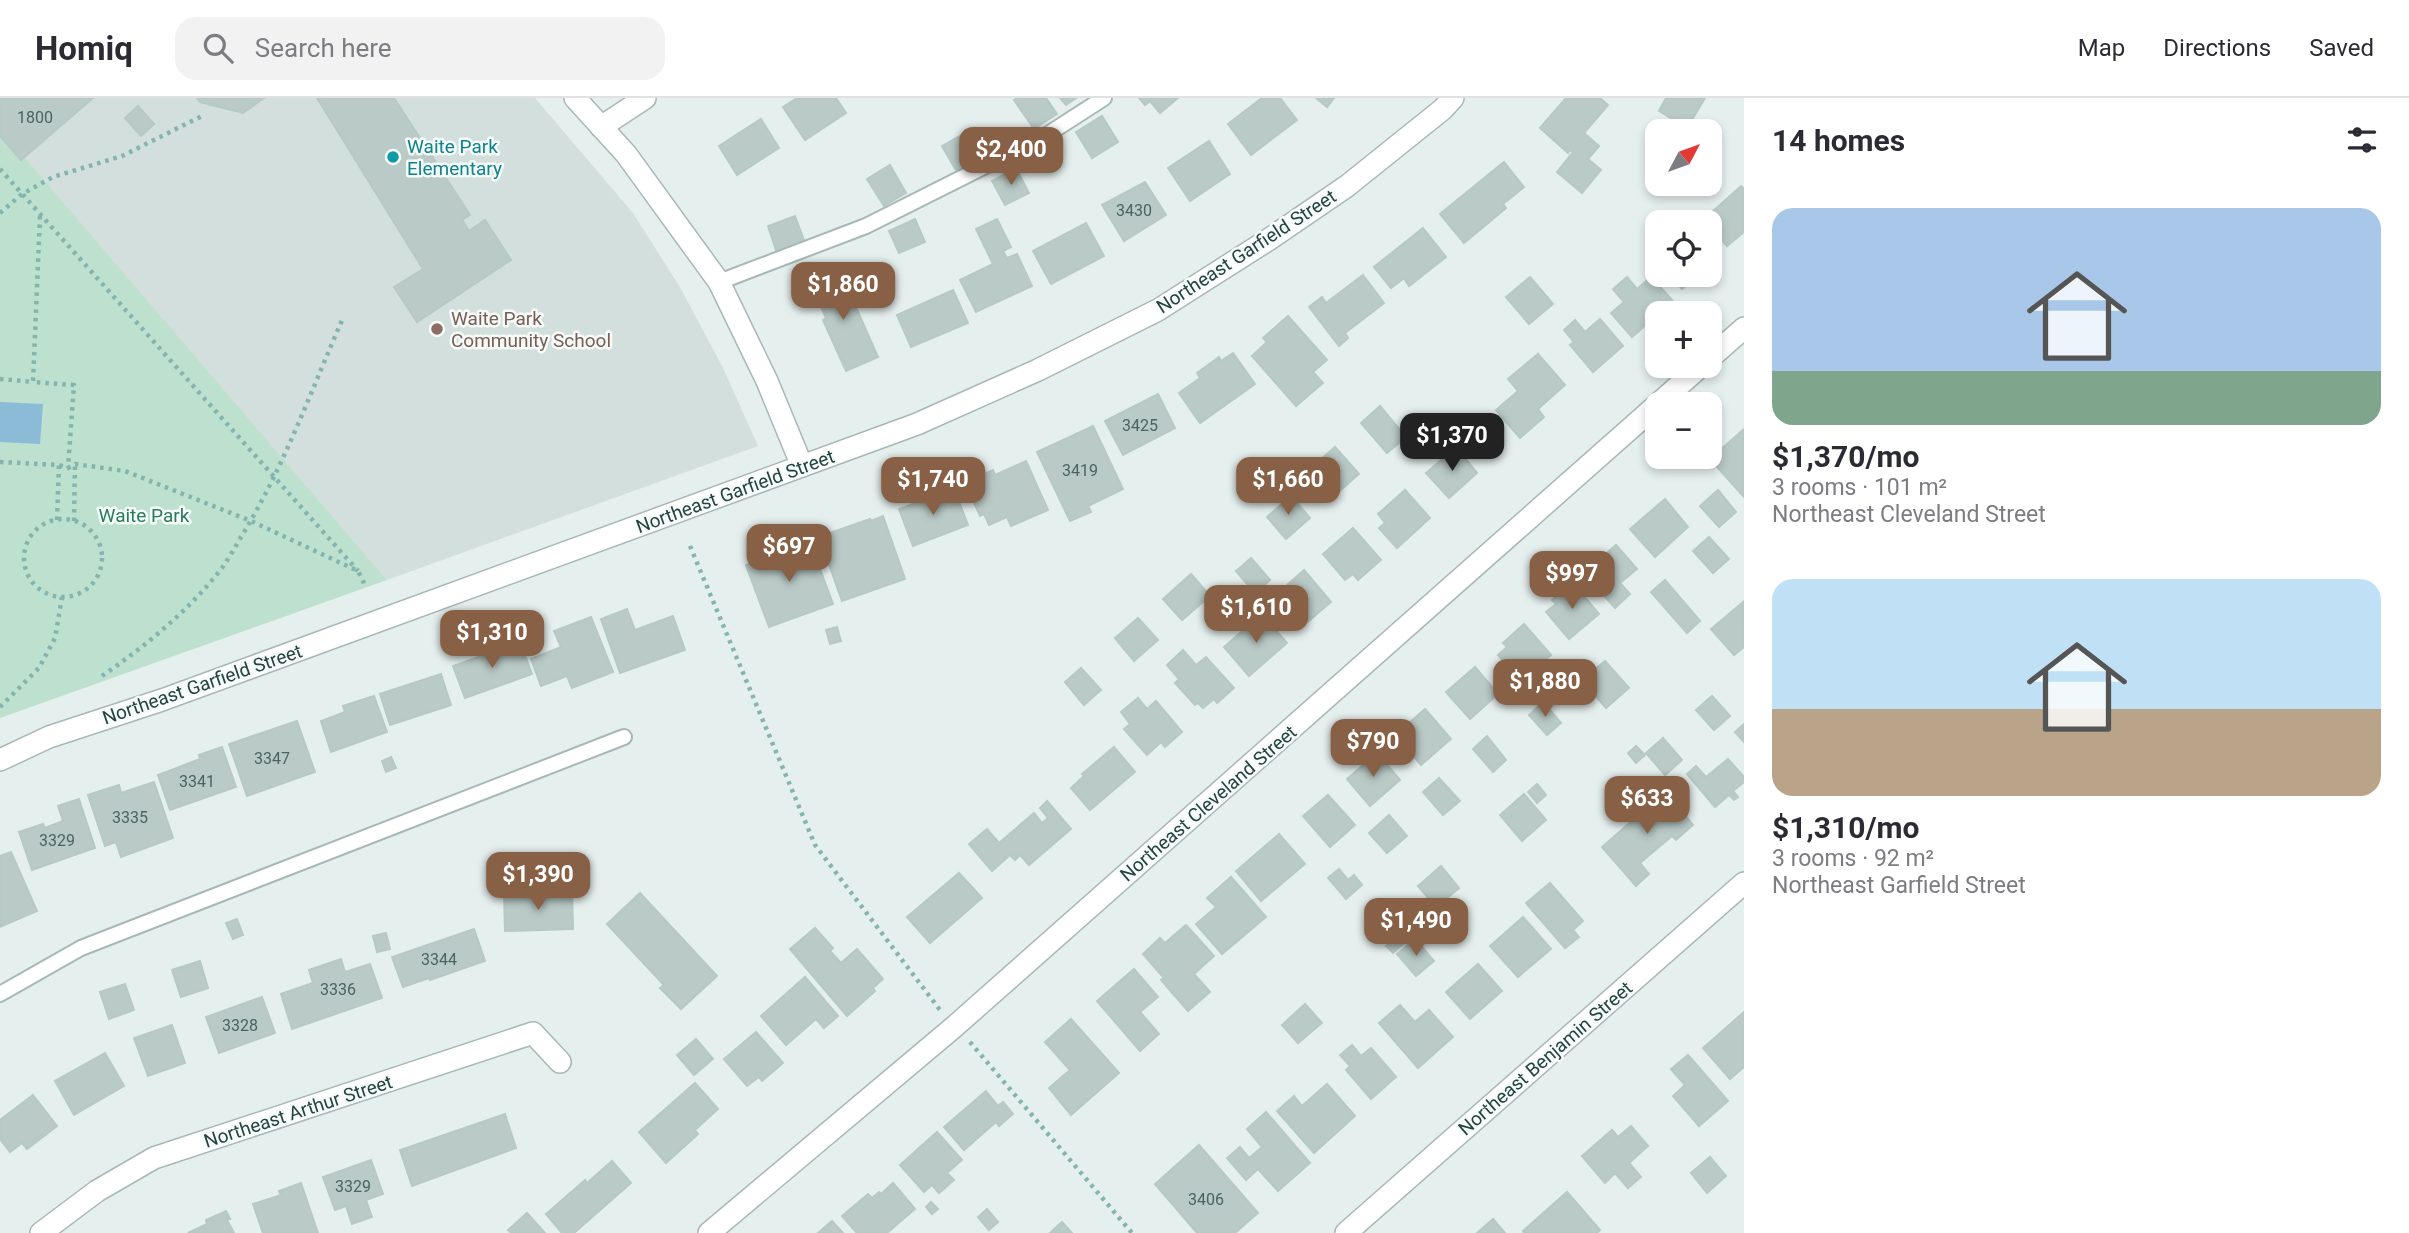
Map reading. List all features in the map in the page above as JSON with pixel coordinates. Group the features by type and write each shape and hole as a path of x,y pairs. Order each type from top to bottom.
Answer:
{"street":[{"path":"575,98 626,154 719,282 768,381 802,466"},
{"path":"601,127 645,98"},
{"name":"Northeast Garfield Street","path":"0,760 49,737 162,700 917,424 1038,370 1158,310 1268,240 1347,186 1453,98"},
{"path":"1722,347 1744,328"},
{"name":"Northeast Cleveland Street","path":"709,1233 954,1027 1686,378"},
{"name":"Northeast Benjamin Street","path":"1346,1233 1744,883"},
{"name":"Northeast Arthur Street","path":"41,1233 97,1191 154,1158 493,1046 533,1033 560,1062"}],"lane":[{"path":"719,282 866,226 1045,136 1104,98"},
{"path":"0,994 81,948 624,737"}],"path":[{"path":"0,213 22,194 53,177 122,156 204,115"},
{"path":"0,169 358,571 365,585"},
{"path":"33,382 40,215"},
{"path":"102,676 143,647 186,610 220,571 251,521 274,476 343,318"},
{"path":"0,379 74,385 68,468"},
{"path":"0,462 59,465 68,468 75,464 125,471 251,521 358,571"},
{"path":"74,521 75,464"},
{"path":"57,520 59,465"},
{"path":"57,520 74,521 85,526 100,546 100,570 95,581 75,596 50,595 39,589 31,579 24,554 35,531 45,524 57,520"},
{"path":"690,546 815,845 932,1002 975,1046 1132,1233"},
{"path":"0,707 39,667 55,638 62,597"}],"shaded area":[{"name":"Waite Park Community School","path":"0,98 535,98 633,213 681,289 724,370 758,446 387,580 0,130"}],"green space":[{"name":"Waite Park","path":"0,129 387,580 0,718"}],"water":[{"path":"0,402 43,404 40,444 0,442"}],"building":[{"path":"0,98 93,98 21,160 0,136"},
{"path":"197,98 264,98 243,113 200,102"},
{"name":"Waite Park Elementary","path":"317,98 394,98 470,215 462,220 469,231 485,220 511,260 417,322 394,287 423,269"},
{"path":"797,98 836,98 846,113 805,140 783,107"},
{"path":"1046,98 1057,114 1034,129 1014,100"},
{"path":"1060,98 1076,98 1066,105"},
{"path":"1139,98 1178,98 1160,113 1150,101 1145,105"},
{"path":"1262,98 1280,98 1297,120 1251,155 1228,124"},
{"path":"1316,98 1334,98 1327,107"},
{"path":"1566,98 1600,98 1608,105 1584,133 1599,146 1588,159 1601,170 1582,193 1557,172 1573,152 1570,150 1568,153 1540,128"},
{"path":"1666,98 1705,98 1692,119 1672,119 1659,111"},
{"path":"138,106 154,124 141,136 125,118"},
{"path":"1102,116 1118,142 1092,158 1076,132"},
{"path":"761,119 779,148 737,175 719,146"},
{"path":"970,130 985,157 957,172 942,146"},
{"path":"1209,141 1230,174 1190,201 1168,168"},
{"path":"1504,162 1524,187 1503,204 1506,208 1464,243 1440,214"},
{"path":"890,165 906,193 884,206 867,179"},
{"path":"1016,168 1029,193 1005,205 992,181"},
{"path":"1145,182 1166,215 1124,241 1102,205"},
{"path":"1741,186 1744,189 1744,232 1727,246 1722,240 1722,210 1714,210"},
{"path":"795,216 805,243 777,253 768,226"},
{"path":"915,219 925,242 899,253 889,231"},
{"path":"997,219 1011,247 1003,251 1007,258 1017,254 1032,286 976,312 960,280 993,264 976,229"},
{"path":"1086,223 1104,256 1051,284 1033,251"},
{"path":"1423,228 1446,257 1409,286 1404,278 1391,288 1374,267"},
{"path":"834,269 851,307 855,305 878,357 846,371 809,280"},
{"path":"1363,275 1384,303 1345,333 1348,338 1339,346 1309,307 1322,297 1326,303"},
{"path":"1530,277 1553,304 1529,324 1506,297"},
{"path":"1627,277 1637,289 1645,282 1645,287 1660,287 1673,301 1645,301 1645,326 1632,337 1611,313 1624,302 1613,289"},
{"path":"953,290 968,323 911,347 897,315"},
{"path":"1288,316 1327,360 1313,372 1323,383 1296,406 1252,356 1267,342 1263,338"},
{"path":"1600,319 1623,346 1593,372 1570,345 1574,342 1564,330 1575,320 1585,332"},
{"path":"1233,353 1255,384 1200,423 1179,393 1200,378 1197,373 1219,357 1221,361"},
{"path":"1538,354 1565,385 1538,409 1544,417 1520,438 1496,410 1518,391 1508,379"},
{"path":"1158,394 1175,428 1123,455 1105,421"},
{"path":"1380,406 1406,437 1387,453 1361,423"},
{"path":"1093,426 1123,489 1088,506 1091,512 1070,521 1037,452"},
{"path":"1744,429 1744,497 1719,469 1722,469 1722,448"},
{"path":"1335,447 1359,474 1335,495 1311,468"},
{"path":"1456,447 1477,473 1449,498 1426,473"},
{"path":"1026,461 1048,510 1011,526 1007,517 989,525 984,514 980,516 965,483 993,470 995,475"},
{"path":"954,489 968,525 913,546 899,509"},
{"path":"1405,490 1430,518 1397,548 1379,528 1385,523 1378,514"},
{"path":"1718,490 1736,512 1719,527 1700,506"},
{"path":"1291,496 1310,518 1286,539 1267,517"},
{"path":"1665,499 1688,527 1655,557 1630,529"},
{"path":"883,516 905,579 842,601 820,539 830,536 830,533"},
{"path":"1353,528 1381,560 1358,580 1353,574 1345,580 1323,554"},
{"path":"1709,537 1729,559 1713,573 1693,551"},
{"path":"810,542 833,604 769,627 746,565 758,561 757,558 798,543 799,546"},
{"path":"1616,545 1637,569 1620,583 1630,594 1615,608 1584,573"},
{"path":"1251,558 1270,580 1255,593 1236,571"},
{"path":"1304,570 1331,602 1304,625 1277,594"},
{"path":"1191,574 1210,596 1182,620 1163,599"},
{"path":"1665,580 1700,621 1687,633 1651,592"},
{"path":"1572,582 1599,614 1569,639 1546,612 1556,604 1552,600"},
{"path":"1743,602 1744,647 1734,655 1711,629"},
{"path":"627,609 635,630 673,616 685,650 620,673 601,619"},
{"path":"1262,614 1287,643 1249,676 1224,647"},
{"path":"591,617 613,672 572,688 567,676 541,686 531,659 561,647 554,631"},
{"path":"1138,618 1158,640 1134,661 1115,638"},
{"path":"1524,624 1551,655 1521,681 1498,655 1507,647 1503,643"},
{"path":"837,627 841,641 830,644 826,630"},
{"path":"520,642 532,674 465,698 453,666"},
{"path":"1183,650 1196,665 1206,657 1234,688 1217,703 1214,699 1203,708 1198,703 1195,705 1175,683 1179,679 1167,665"},
{"path":"1605,661 1629,688 1606,708 1582,680"},
{"path":"1475,667 1498,694 1470,719 1446,692"},
{"path":"1081,668 1101,690 1084,705 1065,682"},
{"path":"441,674 451,705 390,725 380,694"},
{"path":"374,696 387,732 331,752 321,721 345,712 343,706"},
{"path":"1712,696 1730,716 1714,730 1696,710"},
{"path":"1138,698 1147,709 1156,701 1182,732 1165,747 1161,742 1147,755 1124,729 1130,724 1121,712"},
{"path":"1543,702 1561,723 1547,735 1529,715"},
{"path":"1425,709 1451,739 1421,765 1400,740 1407,734 1402,729"},
{"path":"297,721 315,772 247,796 229,744"},
{"path":"1744,724 1744,742 1735,732"},
{"path":"1487,736 1506,760 1493,772 1473,749"},
{"path":"1663,738 1682,760 1665,775 1646,753"},
{"path":"1636,746 1645,755 1636,763 1628,753"},
{"path":"222,747 236,787 170,810 158,775 200,759 199,755"},
{"path":"1114,747 1135,772 1090,810 1071,788 1084,776 1082,774"},
{"path":"1377,753 1400,780 1370,806 1347,779"},
{"path":"391,757 396,768 386,772 382,761"},
{"path":"1728,759 1744,777 1744,782 1733,791 1738,797 1734,800 1729,795 1715,807 1687,774 1696,766 1706,777"},
{"path":"1439,778 1460,801 1443,815 1423,792"},
{"path":"154,782 173,838 121,857 116,842 105,846 88,795 119,785 121,793"},
{"path":"1537,784 1546,795 1537,803 1528,792"},
{"path":"1665,792 1693,825 1676,840 1672,836 1640,863 1649,874 1636,886 1602,847"},
{"path":"1524,794 1546,820 1522,841 1500,815"},
{"path":"1328,795 1355,825 1330,847 1303,816"},
{"path":"79,799 95,848 32,870 19,832 43,824 45,828 63,821 58,806"},
{"path":"1047,801 1071,829 1029,865 1020,855 1015,860 1010,855 992,871 969,844 987,829 999,843 1034,813 1042,823 1048,818 1040,808"},
{"path":"1389,815 1407,836 1387,853 1369,833"},
{"path":"1279,834 1305,864 1261,901 1236,871"},
{"path":"11,852 37,911 0,927 0,856"},
{"path":"1441,866 1459,888 1436,907 1418,886"},
{"path":"1339,869 1348,880 1354,875 1362,885 1346,899 1328,878"},
{"path":"959,873 982,898 930,943 907,917"},
{"path":"1231,877 1266,917 1222,954 1196,924 1216,907 1207,898"},
{"path":"1550,883 1583,921 1573,930 1579,937 1565,948 1526,903"},
{"path":"572,893 573,929 505,931 504,894"},
{"path":"640,893 717,976 681,1009 660,988 664,985 607,924"},
{"path":"1523,917 1551,949 1518,977 1490,946"},
{"path":"237,919 243,935 233,939 226,923"},
{"path":"1392,922 1400,931 1388,942 1379,932"},
{"path":"1186,925 1214,956 1194,974 1210,992 1188,1011 1143,954 1160,938 1165,943"},
{"path":"815,928 833,948 830,951 841,963 857,949 883,979 873,988 875,991 847,1016 790,949"},
{"path":"474,929 485,961 403,987 392,957"},
{"path":"1404,931 1410,938 1393,953 1386,946"},
{"path":"386,933 390,949 377,952 373,936"},
{"path":"1415,939 1434,961 1416,976 1397,954"},
{"path":"341,959 345,972 370,964 382,998 292,1029 281,994 313,983 309,970"},
{"path":"200,961 208,988 181,997 172,970"},
{"path":"1478,964 1502,991 1470,1019 1446,992"},
{"path":"1134,969 1158,997 1140,1012 1159,1034 1140,1051 1097,1001"},
{"path":"805,977 838,1016 824,1028 816,1019 786,1045 761,1016"},
{"path":"125,984 134,1010 109,1019 100,992"},
{"path":"262,997 275,1033 219,1053 206,1017"},
{"path":"1305,1004 1322,1023 1298,1043 1282,1025"},
{"path":"1400,1005 1415,1022 1429,1010 1453,1037 1418,1068 1379,1023"},
{"path":"1744,1012 1744,1067 1730,1079 1703,1048"},
{"path":"1071,1019 1119,1073 1071,1115 1049,1088 1070,1070 1045,1042"},
{"path":"172,1025 185,1063 148,1076 134,1038"},
{"path":"756,1032 783,1063 762,1081 759,1077 747,1086 724,1059"},
{"path":"696,1039 713,1059 694,1075 677,1055"},
{"path":"1352,1045 1361,1056 1371,1048 1396,1077 1371,1099 1346,1070 1350,1066 1340,1055"},
{"path":"105,1053 124,1086 74,1115 55,1081"},
{"path":"1688,1055 1728,1101 1699,1126 1673,1096 1685,1085 1671,1069"},
{"path":"695,1083 718,1109 695,1130 698,1134 666,1163 639,1132"},
{"path":"1327,1084 1355,1116 1314,1153 1277,1111 1294,1096 1302,1106"},
{"path":"986,1091 998,1106 1003,1102 1013,1114 999,1126 996,1122 964,1150 944,1127"},
{"path":"33,1095 57,1126 27,1149 22,1143 10,1152 0,1139 0,1120"},
{"path":"1266,1112 1310,1163 1278,1191 1258,1169 1246,1180 1227,1158 1240,1147 1249,1158 1262,1147 1247,1129"},
{"path":"505,1114 516,1148 412,1186 400,1150"},
{"path":"1631,1126 1648,1146 1629,1163 1641,1177 1628,1188 1615,1173 1605,1183 1582,1156 1612,1130 1618,1137"},
{"path":"937,1132 962,1160 947,1173 954,1180 939,1193 932,1185 924,1192 900,1165"},
{"path":"1199,1145 1258,1213 1235,1233 1197,1233 1155,1184"},
{"path":"1710,1157 1726,1176 1707,1193 1691,1173"},
{"path":"371,1160 383,1194 366,1200 372,1217 352,1224 346,1206 335,1210 323,1177"},
{"path":"612,1161 631,1183 574,1233 562,1233 546,1214"},
{"path":"301,1183 318,1233 263,1233 253,1204 281,1195 279,1191"},
{"path":"893,1183 915,1209 887,1233 857,1233 842,1216 868,1194 872,1198"},
{"path":"1567,1192 1600,1230 1597,1233 1524,1233 1523,1231"},
{"path":"931,1202 938,1209 932,1214 926,1207"},
{"path":"987,1209 998,1222 989,1230 978,1217"},
{"path":"226,1211 230,1219 227,1220 234,1233 188,1233 207,1224 206,1220"},
{"path":"527,1213 545,1233 511,1233 508,1230"},
{"path":"1493,1219 1505,1233 1477,1233"},
{"path":"832,1221 843,1233 818,1233"},
{"path":"1062,1222 1072,1233 1050,1233"}],"place":[{"name":"Waite Park Elementary","path":"393,157"},
{"name":"Waite Park Community School","path":"437,329"}]}
